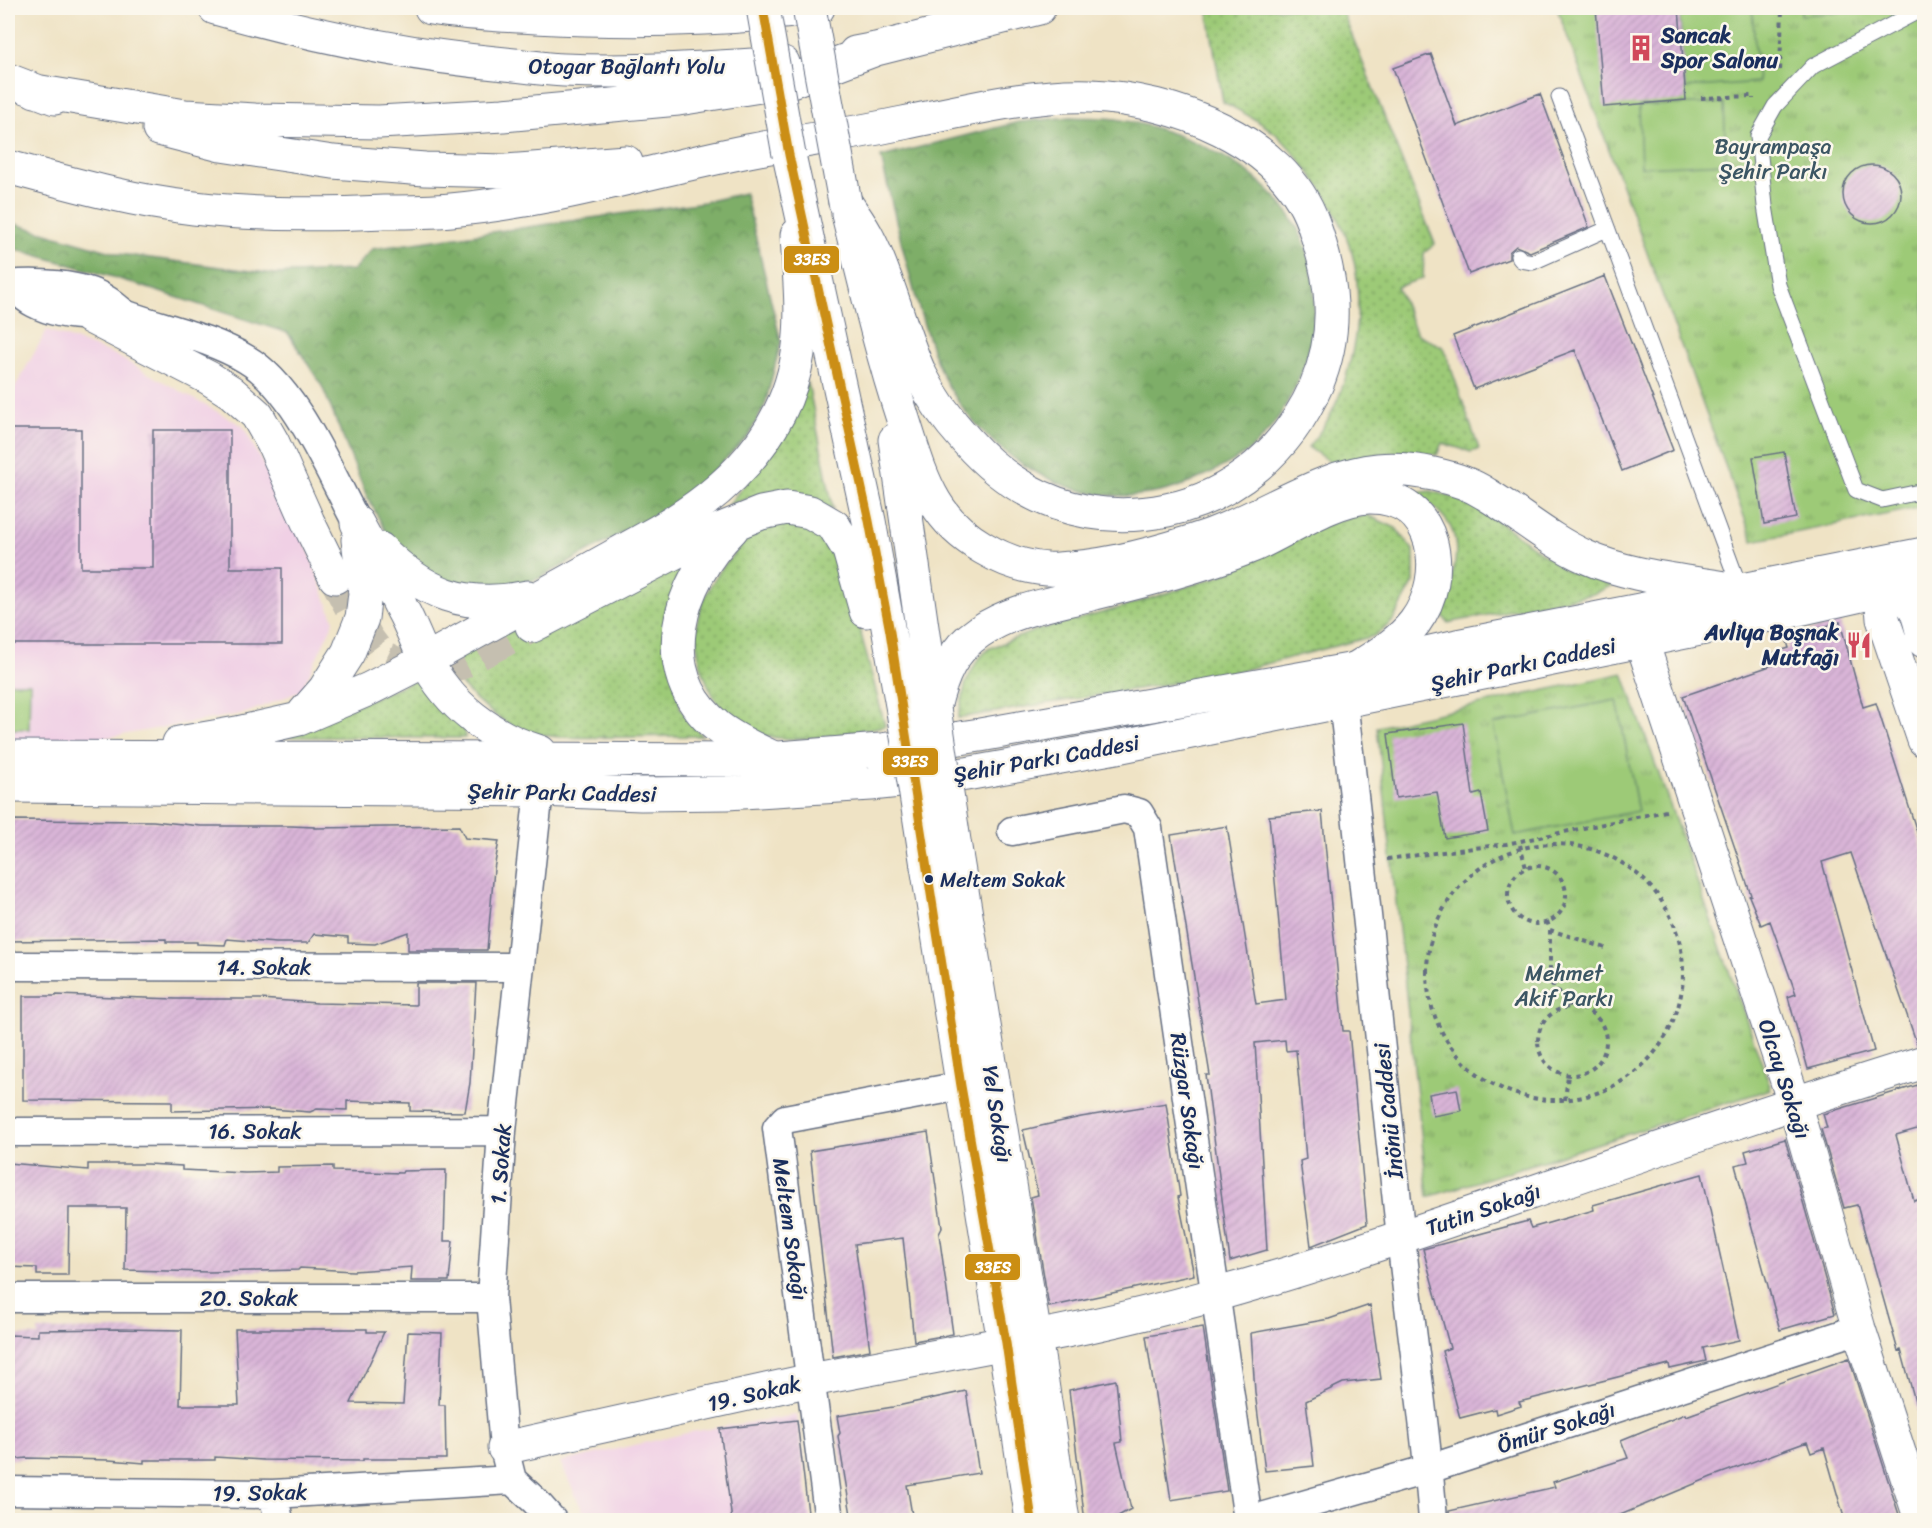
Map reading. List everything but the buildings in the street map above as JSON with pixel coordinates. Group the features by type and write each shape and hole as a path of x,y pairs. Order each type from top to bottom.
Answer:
{"main road":[{"name":"Otogar Bağlantı Yolu","path":"215,8 371,46 424,55 563,70 668,70 795,62 876,49 1039,8"},
{"name":"Otogar Bağlantı Yolu","path":"431,8 501,15 522,12 596,21 723,18 818,8"},
{"path":"763,8 789,155 869,521 919,709"},
{"path":"808,8 845,202 884,361 915,456 935,502 957,530 990,552 1016,563 1048,569 1099,566 1165,550 1212,535 1341,477 1378,470 1418,472 1446,477 1483,491 1549,536 1585,557 1639,575 1741,591"},
{"path":"21,85 185,116 255,120 379,122 503,115 678,99 790,81 876,49"},
{"path":"21,85 130,121 221,146 333,162 425,169 506,171 747,151"},
{"path":"8,167 112,193 190,208 342,214 452,210 571,192 747,151 900,124 994,104 1055,97 1089,96 1121,99 1186,114 1216,126 1256,150 1288,181 1309,212 1324,256 1331,296 1331,339 1318,381 1302,415 1278,448 1230,486 1203,499 1180,507 1145,514 1108,515 1072,509 1040,498 1017,484 979,455 944,415 921,376 868,237 845,202"},
{"path":"86,758 237,733 299,719 426,660 689,514 717,492 746,464 771,430 789,392 798,353 800,290 789,155"},
{"path":"90,316 209,378 231,392 257,415 273,443 335,577"},
{"path":"884,361 919,709"},
{"path":"919,709 962,648 977,633 1002,618 1031,608 1169,573 1228,554 1340,504 1367,497 1388,499 1404,505 1425,525 1435,560 1432,589 1416,622 1393,645 1355,669"},
{"path":"532,626 742,519 787,508 810,512 834,526 849,550 867,615 919,709"},
{"path":"742,519 716,545 697,576 685,603 678,628 680,672 688,691 716,726 734,738 778,760"},
{"path":"357,524 404,572 426,587 455,597 481,601 511,600 545,593"},
{"path":"357,524 384,570 426,660 454,700 479,723 503,738 541,753 585,759"},
{"path":"299,719 325,689 348,654 362,618 365,593 357,524"},
{"name":"Şehir Parkı Caddesi","path":"8,786 539,790 641,794 727,793 835,787 966,774 1111,748 1641,639 1794,610 1889,574 1924,554"},
{"path":"1889,574 1908,596 1916,611 1924,641"},
{"path":"1889,574 1882,606 1883,619 1924,740"},
{"name":"Şehir Parkı Caddesi","path":"8,757 778,760 881,750 981,735 1355,669 1457,646 1741,591 1889,574 1924,581"},
{"name":"Olcay Sokağı","path":"1641,639 1794,1102 1859,1329 1922,1521"},
{"name":"Yel Sokağı","path":"919,709 941,860 1021,1340 1032,1521"},
{"name":"Yel Sokağı","path":"941,860 961,1086 1063,1521"},
{"name":"Tutin Sokağı","path":"1021,1340 1215,1295 1401,1237 1794,1102 1924,1062"},
{"name":"19. Sokak","path":"504,1448 811,1380 1021,1340"}],"street":[{"path":"8,286 45,283 82,291 104,298 124,313 247,359 269,377 291,404 357,524"},
{"path":"8,286 34,303 62,311 90,316 124,313"},
{"name":"İnönü Caddesi","path":"1343,702 1363,862 1401,1237 1429,1469 1433,1521"},
{"name":"1. Sokak","path":"512,1480 504,1448 491,1298 502,1131 539,790"},
{"name":"Rüzgar Sokağı","path":"1012,831 1124,809 1139,813 1148,828 1250,1521"},
{"name":"14. Sokak","path":"8,966 520,968"},
{"name":"Meltem Sokağı","path":"829,1521 777,1128 784,1119 961,1086"},
{"name":"16. Sokak","path":"8,1132 502,1131"},
{"name":"20. Sokak","path":"8,1298 491,1298"},
{"name":"Ömür Sokağı","path":"1250,1521 1429,1469 1859,1329"},
{"path":"512,1480 552,1521"},
{"name":"19. Sokak","path":"8,1491 276,1507 512,1480"}],"lane":[{"path":"1924,8 1813,66 1775,106 1758,136 1778,285 1856,490 1882,500 1924,491"},
{"path":"1559,97 1741,591"},
{"path":"1518,256 1521,260 1533,262 1607,229"}],"path":[{"path":"1775,106 1780,72 1782,8"},
{"path":"1701,98 1753,96 1758,136"},
{"path":"1363,862 1520,844 1563,843 1605,852 1641,875 1668,909 1682,949 1682,992 1668,1033 1642,1067 1606,1090 1565,1100 1522,1097 1484,1079 1454,1051 1434,1014 1426,972 1433,931 1452,894 1483,865 1520,844 1695,805"},
{"path":"1520,844 1526,868"},
{"path":"1535,866 1553,871 1564,886 1566,895 1564,904 1559,913 1547,921 1534,923 1525,921 1511,908 1508,889 1518,873 1526,868 1535,866"},
{"path":"1547,921 1550,930 1550,982 1571,1006"},
{"path":"1550,930 1610,949"},
{"path":"1571,1006 1593,1013 1602,1022 1606,1033 1606,1045 1603,1057 1596,1066 1586,1073 1568,1075 1553,1070 1545,1063 1537,1042 1538,1031 1551,1013 1571,1006"},
{"path":"1565,1100 1568,1075"}],"shaded area":[{"path":"47,330 113,354 243,426 309,552 334,621 301,691 246,713 81,742 8,741 8,400"},
{"path":"797,1415 811,1520 587,1520 560,1462 696,1431"}],"green space":[{"path":"1207,8 1341,8 1435,244 1424,253 1423,278 1397,287 1417,334 1444,348 1479,449 1471,452 1442,443 1437,455 1413,451 1379,454 1333,464 1308,447 1325,424 1336,403 1350,361 1358,295 1352,253 1326,196 1291,150 1264,125 1223,102"},
{"name":"Bayrampaşa Şehir Parkı","path":"1557,8 1924,8 1924,507 1753,541"},
{"path":"1679,8 1752,8 1758,82 1685,88"},
{"path":"1801,8 1862,8 1862,11 1801,15"},
{"path":"1724,103 1726,163 1641,167 1639,106"},
{"path":"1071,117 1110,118 1143,125 1171,133 1225,157 1271,193 1289,215 1308,252 1314,291 1310,343 1302,371 1281,414 1262,438 1240,457 1200,478 1165,491 1128,496 1092,493 1074,488 1039,474 994,442 968,415 943,376 926,331 904,254 881,157 1019,122"},
{"path":"745,193 781,342 765,405 749,435 699,486 654,516 538,579 491,589 446,581 417,567 387,534 365,492 322,386 288,333 113,277 8,247 8,222 119,254 275,274 353,270 372,249 704,202"},
{"path":"808,383 833,509 798,496 762,494 728,505 765,459"},
{"path":"1431,491 1474,504 1565,570 1613,585 1593,594 1448,623 1439,611 1454,569 1456,547 1447,521 1416,493"},
{"path":"1367,515 1396,528 1414,551 1414,582 1392,622 1374,636 1223,675 958,718 966,682 977,661 988,649 1034,631 1116,609 1218,577 1333,521"},
{"path":"789,521 809,527 842,561 885,726 817,738 766,736 737,724 716,700 708,685 698,653 697,623 710,586 750,535 766,526"},
{"path":"682,566 671,602 680,708 702,736 584,738 538,734 524,730 501,719 483,705 466,689 445,662 524,620"},
{"name":"Mehmet Akif Parkı","path":"1623,673 1771,1089 1428,1197 1377,727"},
{"path":"418,679 465,731 465,738 281,737"},
{"path":"8,683 30,683 29,729 8,729"},
{"path":"1617,700 1638,811 1515,835 1493,724"}],"tunnel":[{"path":"335,577 367,638 381,657 402,667 438,670 461,663 532,626"}],"transit line":[{"name":"33ES","path":"763,8 789,155 869,521 890,632 961,1086 1006,1343 1032,1520"}],"place":[{"name":"Sancak Spor Salonu","path":"1641,48"},
{"name":"Avliya Boşnak Mutfağı","path":"1859,645"},
{"name":"Meltem Sokak","path":"929,879"}]}
